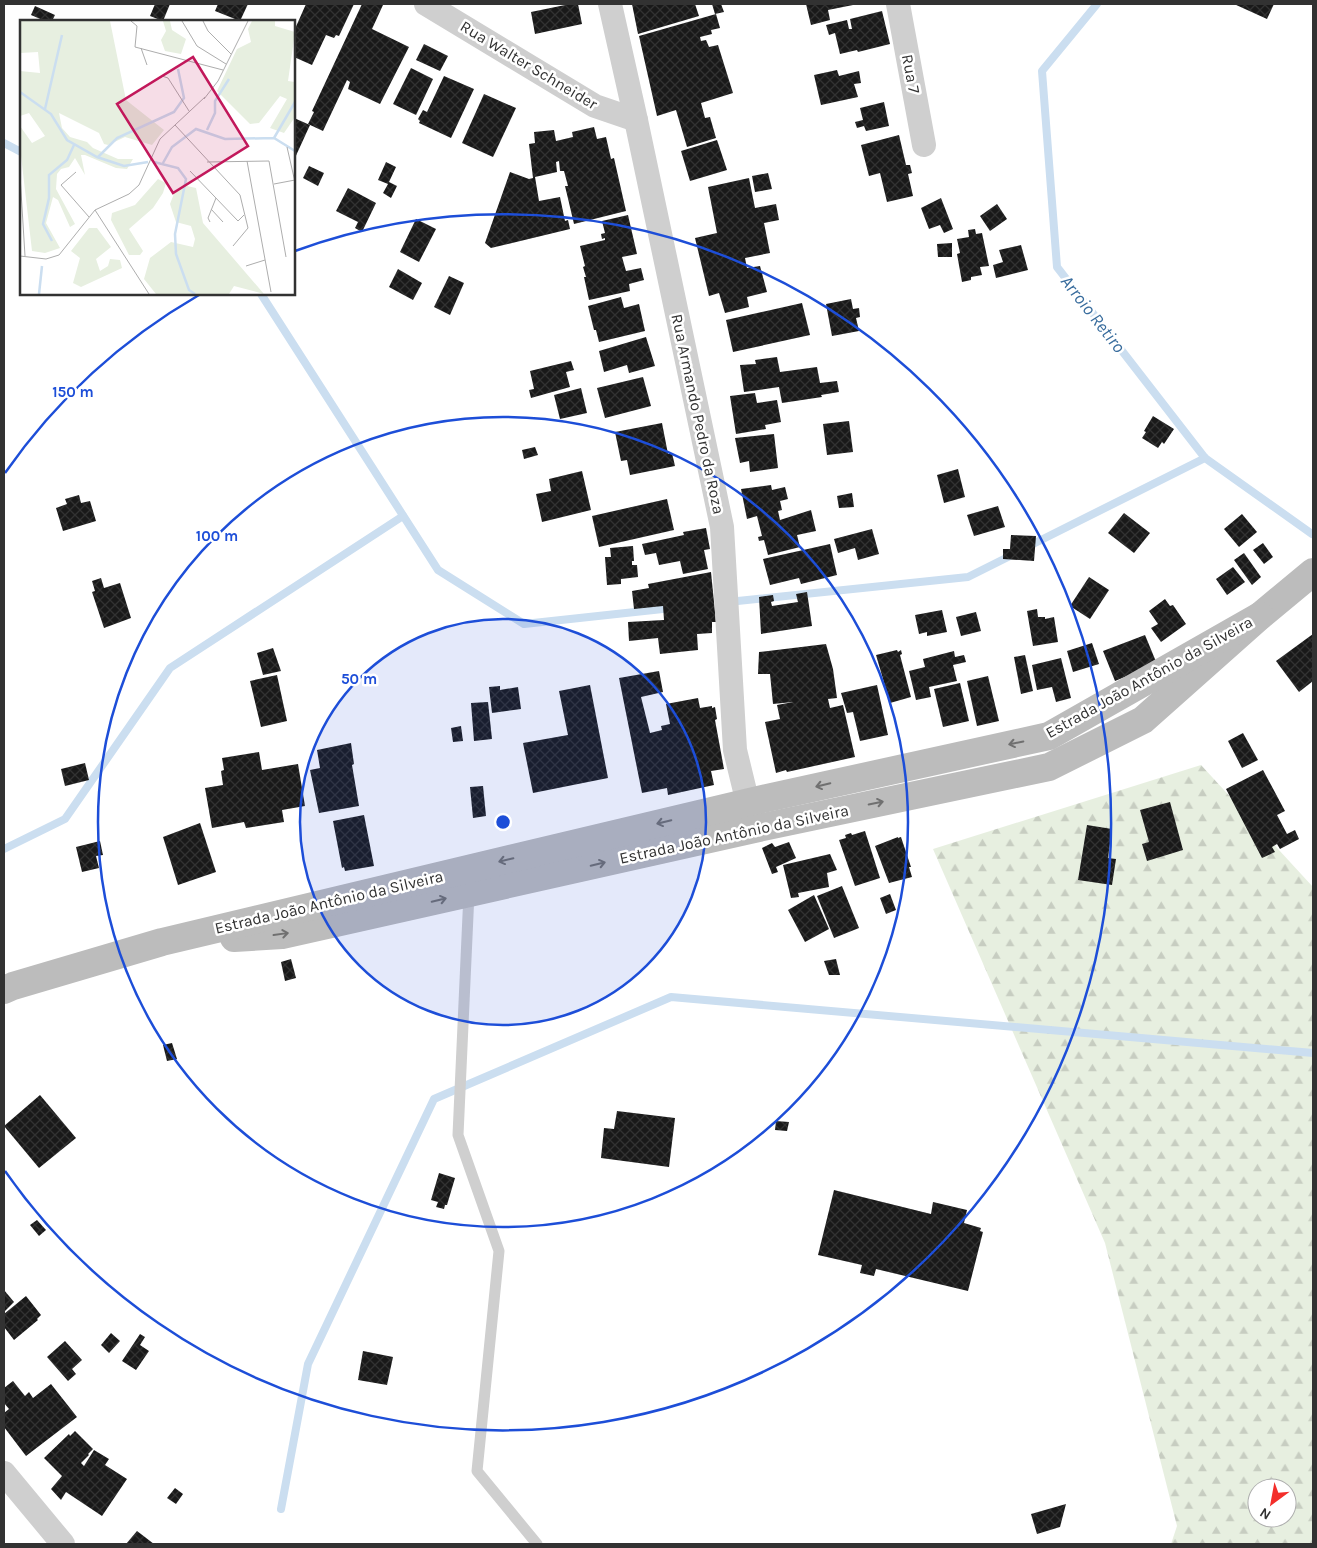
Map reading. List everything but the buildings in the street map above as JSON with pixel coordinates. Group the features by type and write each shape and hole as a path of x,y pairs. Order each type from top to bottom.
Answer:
{"main road":[{"name":"Estrada João Antônio da Silveira","path":"162,942 282,935 754,829 1049,767 1143,720 1260,616 1313,572"},
{"name":"Estrada João Antônio da Silveira","path":"4,990 162,942 749,802 1049,736 1260,616"}],"street":[{"name":"Rua Walter Schneider","path":"426,4 595,106 636,120"},
{"name":"Rua Armando Pedro da Roza","path":"610,4 722,527 735,750 754,829"},
{"name":"Rua 7","path":"898,4 924,145"},
{"path":"4,1472 63,1544"}],"lane":[{"path":"469,893 458,1135 499,1251 477,1471 538,1544"}],"green space":[{"path":"1201,765 1313,887 1313,1544 1171,1544 1177,1526 1105,1243 933,849"}],"waterway":[{"name":"Arroio Retiro","path":"1097,4 1042,71 1057,267 1205,458 1312,534"},
{"path":"4,143 20,151"},
{"path":"262,295 438,570 524,624 672,608"},
{"path":"1027,547 1205,458"},
{"path":"4,849 65,819 170,668 403,516"},
{"path":"728,602 968,577 1012,555"},
{"path":"281,1509 308,1364 434,1099 671,997 1313,1053"}]}
